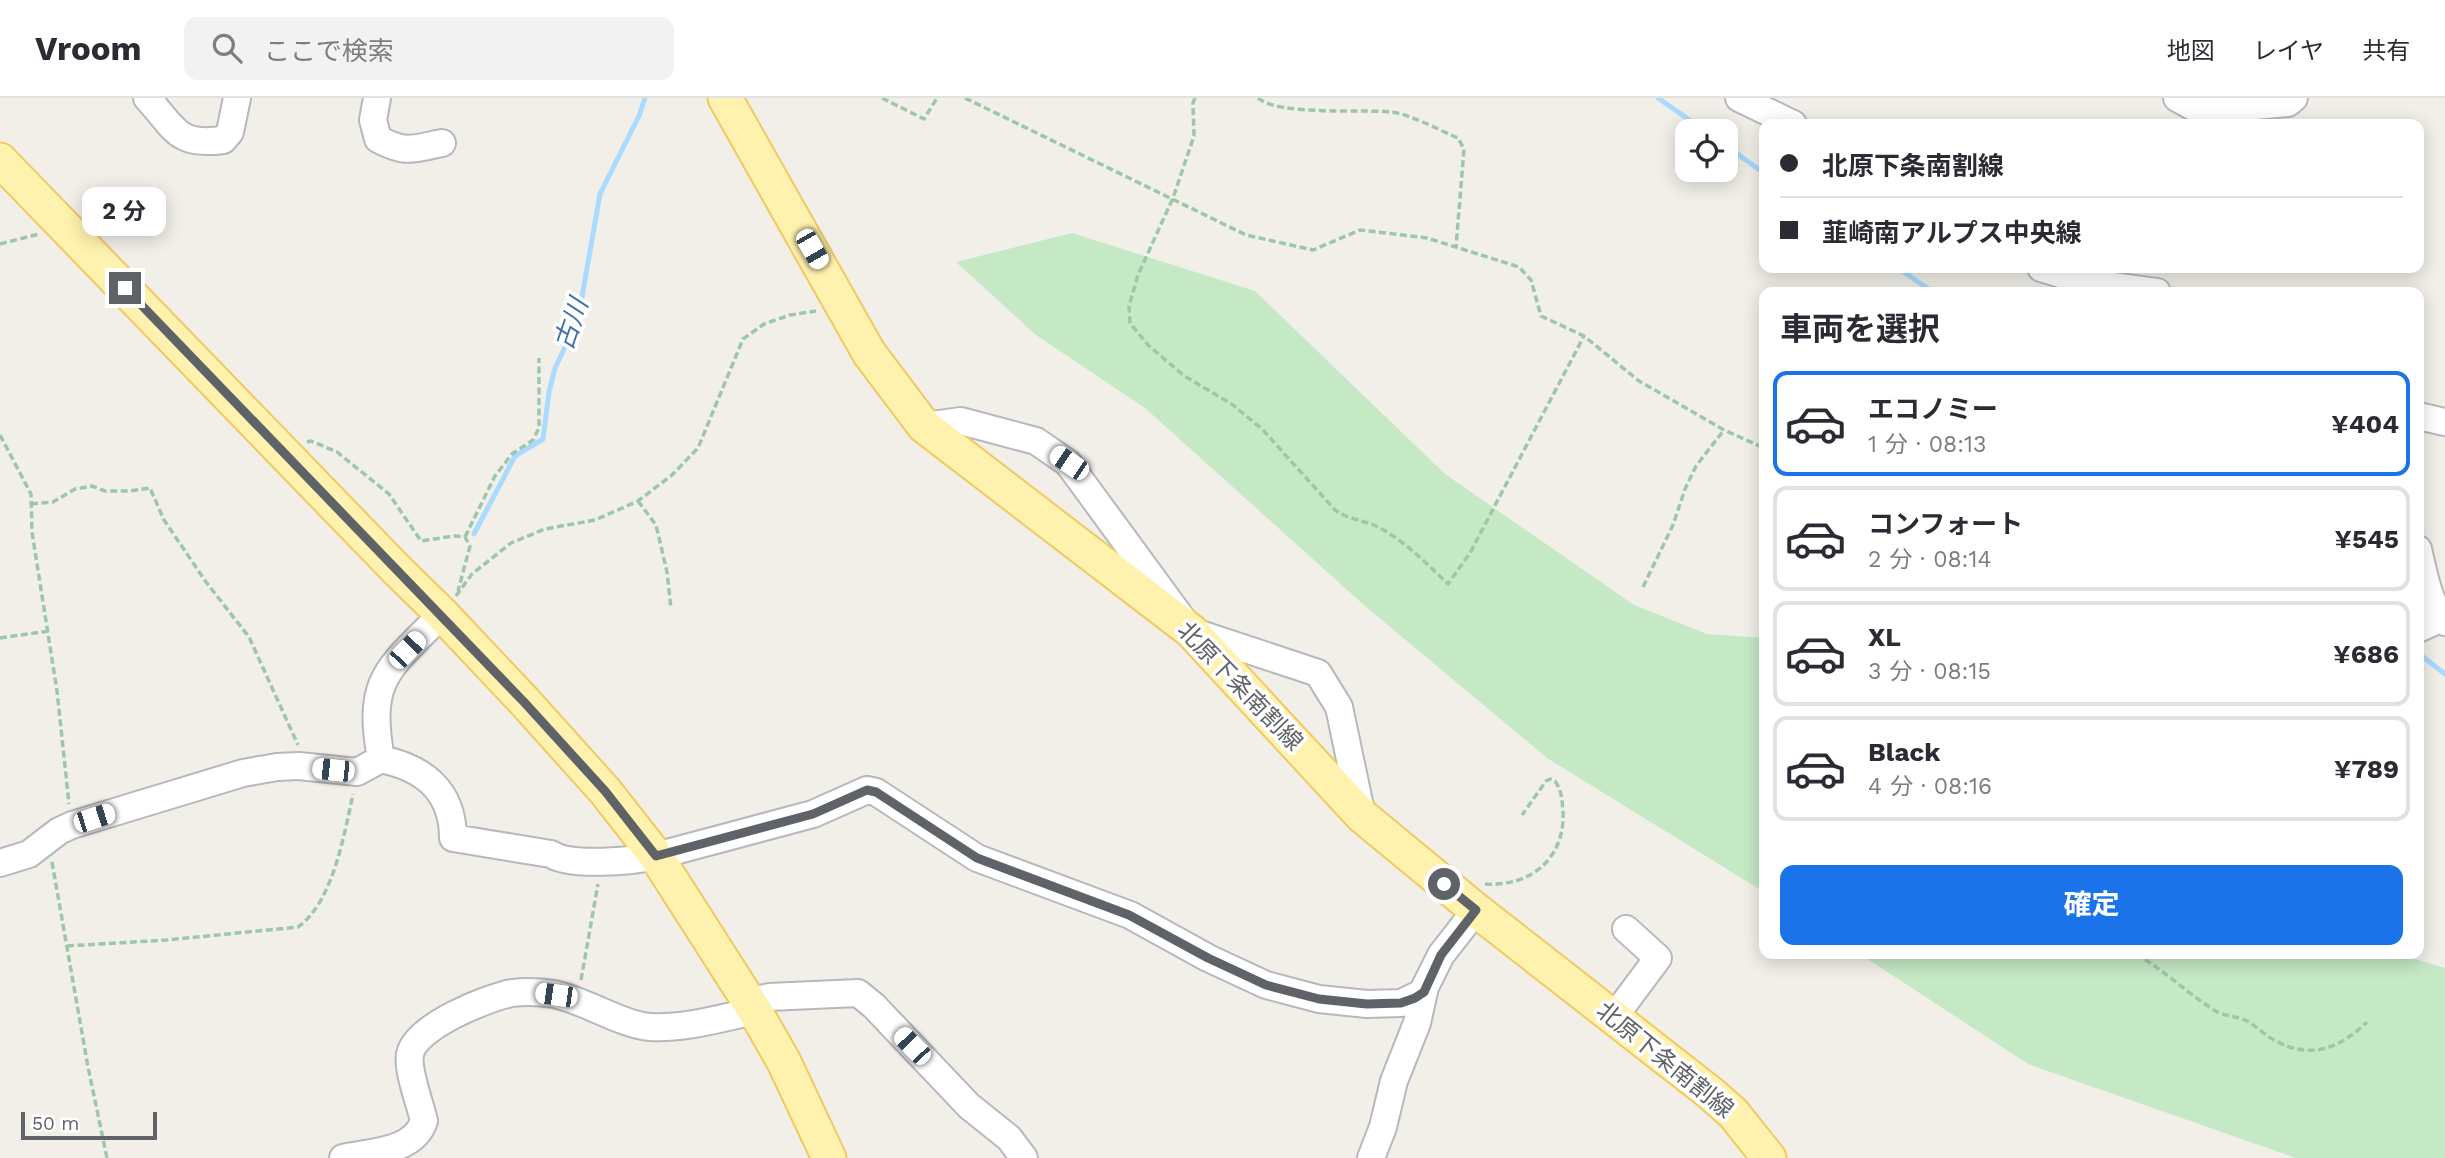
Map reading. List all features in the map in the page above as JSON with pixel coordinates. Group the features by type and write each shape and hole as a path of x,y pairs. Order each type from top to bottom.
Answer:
{"main road":[{"name":"北原下条南割線","path":"725,98 869,353 923,426 1191,631 1362,816 1480,897 1614,1017 1733,1113 1769,1158"},
{"path":"0,160 280,448 450,604 656,856 752,1006 784,1062 829,1158"}],"street":[{"path":"147,98 177,134 189,140 205,142 223,140 230,132 237,98"},
{"path":"377,98 373,120 378,139 406,150 442,143"},
{"path":"1739,98 1783,119"},
{"path":"2177,98 2201,111 2288,103 2294,98"},
{"path":"2057,273 2090,283 2120,287"},
{"path":"2424,417 2445,422"},
{"path":"923,426 961,421 1037,441 1069,463 1191,631 1318,673 1339,707 1362,816"},
{"path":"2424,575 2435,623"},
{"path":"381,759 376,718 376,700 381,684 389,669 450,604"},
{"path":"0,863 29,853 72,825 243,773 277,767 357,772 381,759 405,764 424,774 440,793 449,807 453,838 551,854 558,859 602,861 656,856 813,814 867,790 876,792 977,858 1129,915 1208,958 1266,985 1319,999 1367,1004 1401,1003 1424,992"},
{"path":"1371,1158 1394,1081 1418,1023 1424,992 1441,955 1480,897"},
{"path":"1614,1017 1658,958 1626,929"},
{"path":"343,1158 401,1146 414,1138 422,1128 424,1121 410,1054 415,1043 427,1032 470,1006 512,993 536,992 556,995 646,1026 666,1027 752,1006 769,997 858,993 874,1006 969,1106 1009,1138 1024,1158"}],"path":[{"path":"883,98 924,120 937,98"},
{"path":"965,98 1246,235 1313,250 1360,230 1427,238 1519,267 1531,280 1541,317 1584,336 1639,381 1724,430 1759,446"},
{"path":"1195,98 1194,136 1173,198 1138,275 1129,306 1130,323 1148,345 1183,375 1233,405 1263,430 1335,510 1345,517 1379,527 1402,542 1448,584 1470,553 1584,336"},
{"path":"1258,98 1262,102 1279,106 1328,112 1392,112 1458,138 1464,149 1456,247"},
{"path":"0,244 67,228"},
{"path":"450,604 472,574 510,543 545,529 596,520 638,501 672,475 698,448 743,339 764,324 790,315 843,306"},
{"path":"465,537 495,476 512,454 533,440 539,428 539,358"},
{"path":"1643,587 1674,525 1685,489 1696,466 1724,430"},
{"path":"0,435 31,494 32,532 57,691 72,825"},
{"path":"280,448 311,441 337,452 389,494 421,541 465,537"},
{"path":"31,505 53,502 75,489 92,486 105,491 150,488 164,520 206,582 249,637 308,767"},
{"path":"638,501 656,525 659,534 671,610"},
{"path":"450,604 470,546 465,537"},
{"path":"0,638 48,631"},
{"path":"67,946 298,928 309,920 337,860 357,772"},
{"path":"1480,897 1515,882 1549,862 1560,837 1563,819 1562,794 1555,780 1546,781 1522,815"},
{"path":"48,839 88,1067 107,1158"},
{"path":"577,1002 602,861"},
{"path":"2143,959 2216,1012 2245,1020 2273,1040 2291,1048 2310,1052 2327,1047 2350,1038 2367,1022"}],"green space":[{"path":"1072,233 1255,291 1445,474 1634,605 1707,634 1759,638 1759,889 1547,758 1364,605 1145,408 1036,335 956,262"},
{"path":"1868,959 2415,959 2445,968 2445,1158 2296,1158 2028,1064"}],"waterway":[{"name":"古川","path":"474,534 515,456 543,439 555,368 578,320 600,194 639,116 645,98"},
{"name":"古川","path":"1658,98 1688,119"},
{"name":"古川","path":"1738,155 1759,169"},
{"name":"古川","path":"1905,273 1926,287"},
{"name":"古川","path":"2424,658 2445,674"}],"route":[{"path":"125,288 442,614 605,791 656,856 813,814 867,790 876,792 977,858 1129,915 1208,958 1266,985 1319,999 1367,1004 1401,1003 1424,992 1441,955 1476,910 1444,884"}]}
